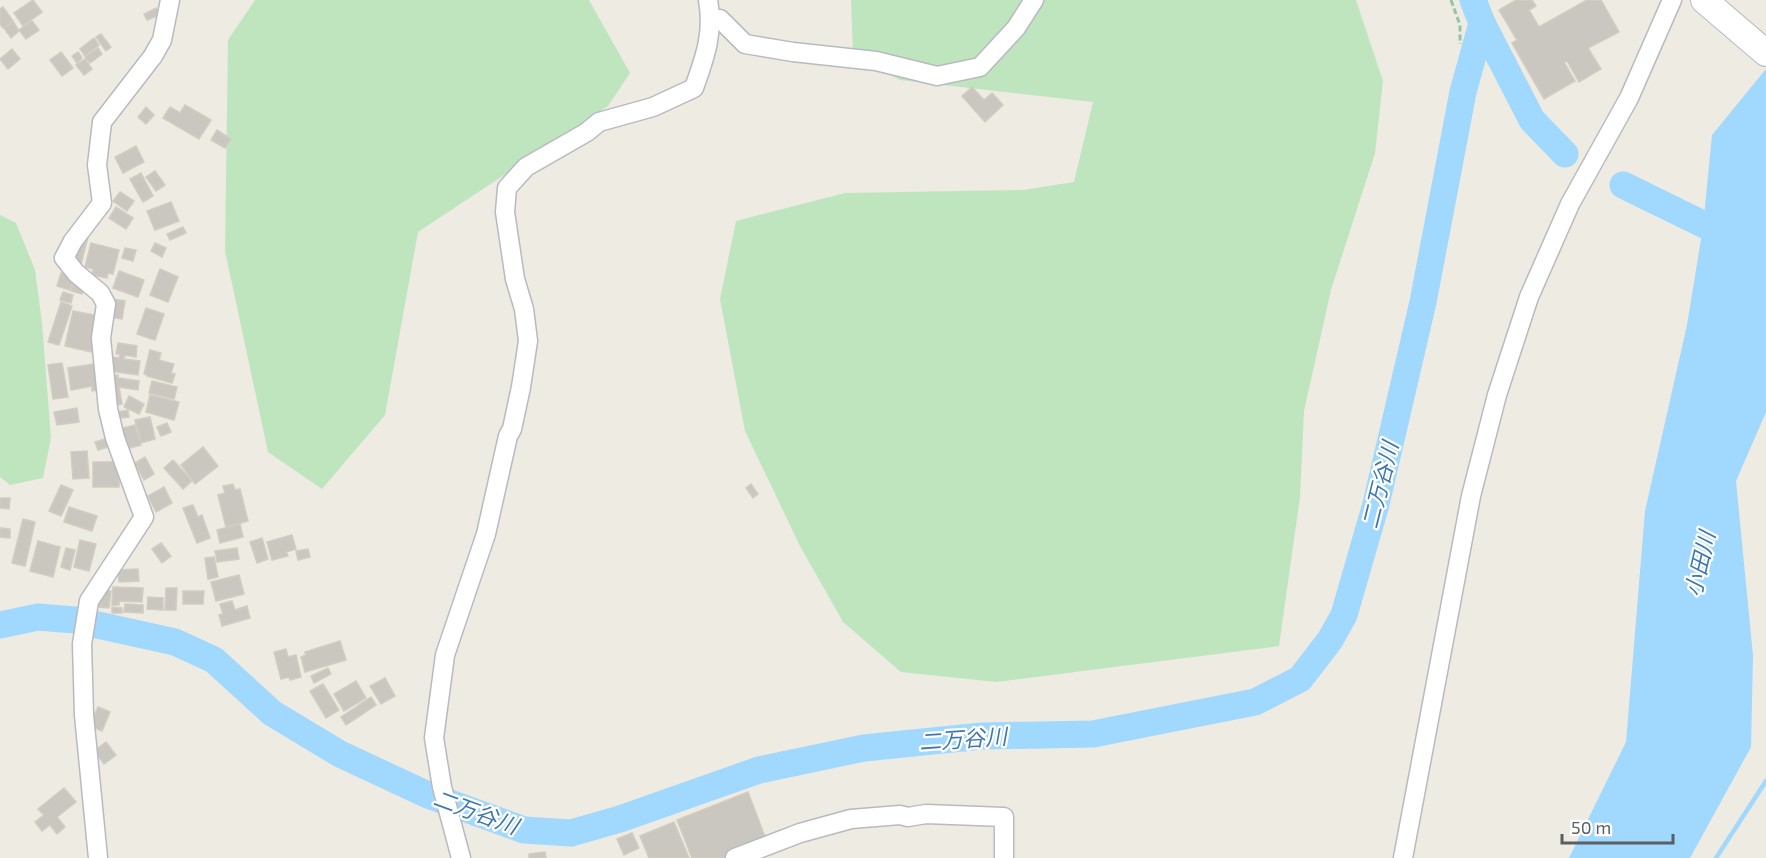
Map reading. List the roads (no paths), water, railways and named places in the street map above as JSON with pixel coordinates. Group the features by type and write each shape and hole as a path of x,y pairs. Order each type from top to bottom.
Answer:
{"main road":[{"path":"1704,0 1766,53"}],"street":[{"path":"98,858 84,715 82,644 89,601 144,517 115,438 108,409 101,338 106,304 100,293 76,273 64,258 73,241 102,203 97,165 102,122 153,56 162,40 170,0"},
{"path":"461,858 442,788 434,738 446,655 486,534 519,398 528,341 524,309 515,279 505,212 507,188 526,167 587,132 599,122 653,107 694,88 705,58 712,21 708,0"},
{"path":"712,21 720,19 745,44 876,61 937,76 980,67 1016,28 1034,0"},
{"path":"1403,858 1471,496 1497,395 1529,297 1570,204 1629,98 1672,0"},
{"path":"735,858 800,832 851,819 926,814 1004,817 1004,858"}],"water":[{"name":"小田川","path":"1766,69 1766,412 1736,481 1753,656 1751,747 1690,858 1569,858 1626,742 1645,511 1687,325 1703,227 1712,135"}],"waterway":[{"name":"二万谷川","path":"1473,0 1482,23 1532,120 1565,154"},
{"name":"二万谷川","path":"0,625 38,617 75,620 175,642 214,660 272,713 340,754 428,795 524,830 571,833 620,819 759,770 864,748 982,736 1093,734 1255,702 1300,679 1330,640 1344,615 1376,504 1423,302 1463,92 1482,23"},
{"name":"二万谷川","path":"1623,185 1766,255"},
{"path":"1716,858 1766,781"}]}
